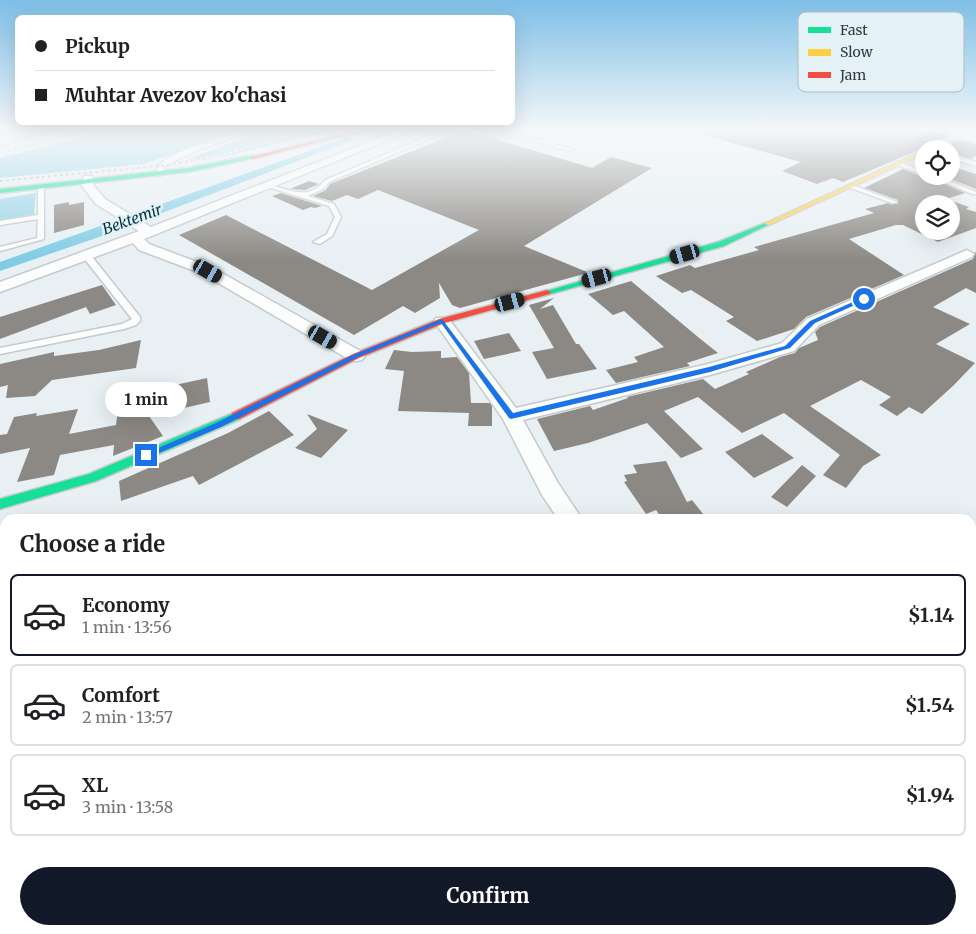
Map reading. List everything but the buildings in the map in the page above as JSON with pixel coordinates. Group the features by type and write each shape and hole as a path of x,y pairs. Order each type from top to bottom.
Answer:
{"street":[{"path":"0,191 146,174"},
{"path":"0,287 299,174"},
{"path":"0,504 92,478 218,425 356,356 442,321 721,244 878,174"},
{"path":"0,186 88,180"},
{"path":"88,180 90,191 114,212 142,232 144,247 208,271 356,356"},
{"path":"511,416 710,369 788,347 813,322 967,254"},
{"path":"442,321 511,416 550,489 568,514"}],"lane":[{"path":"304,196 327,181 344,174"},
{"path":"956,185 974,192"},
{"path":"268,186 332,205 338,217 330,234 317,242"},
{"path":"850,186 894,202"},
{"path":"0,249 40,239 41,187"},
{"path":"0,223 41,216"},
{"path":"0,350 134,323 137,319 86,255"}],"shaded area":[{"path":"0,174 45,174 0,178"},
{"path":"36,193 34,214 0,220 0,199"}],"waterway":[{"name":"Bektemir","path":"0,267 257,174"}],"railway":[{"path":"0,181 78,174"}],"traffic: fast":[{"path":"0,191 156,174"},
{"path":"547,292 721,244 767,224"},
{"path":"0,504 92,478 236,416"}],"traffic: slow":[{"path":"767,224 877,174"}],"traffic: jam":[{"path":"236,416 356,356 442,321 547,292"}],"route":[{"path":"146,455 218,425 356,356 442,321 511,416 710,369 788,347 813,322 864,299"}]}
